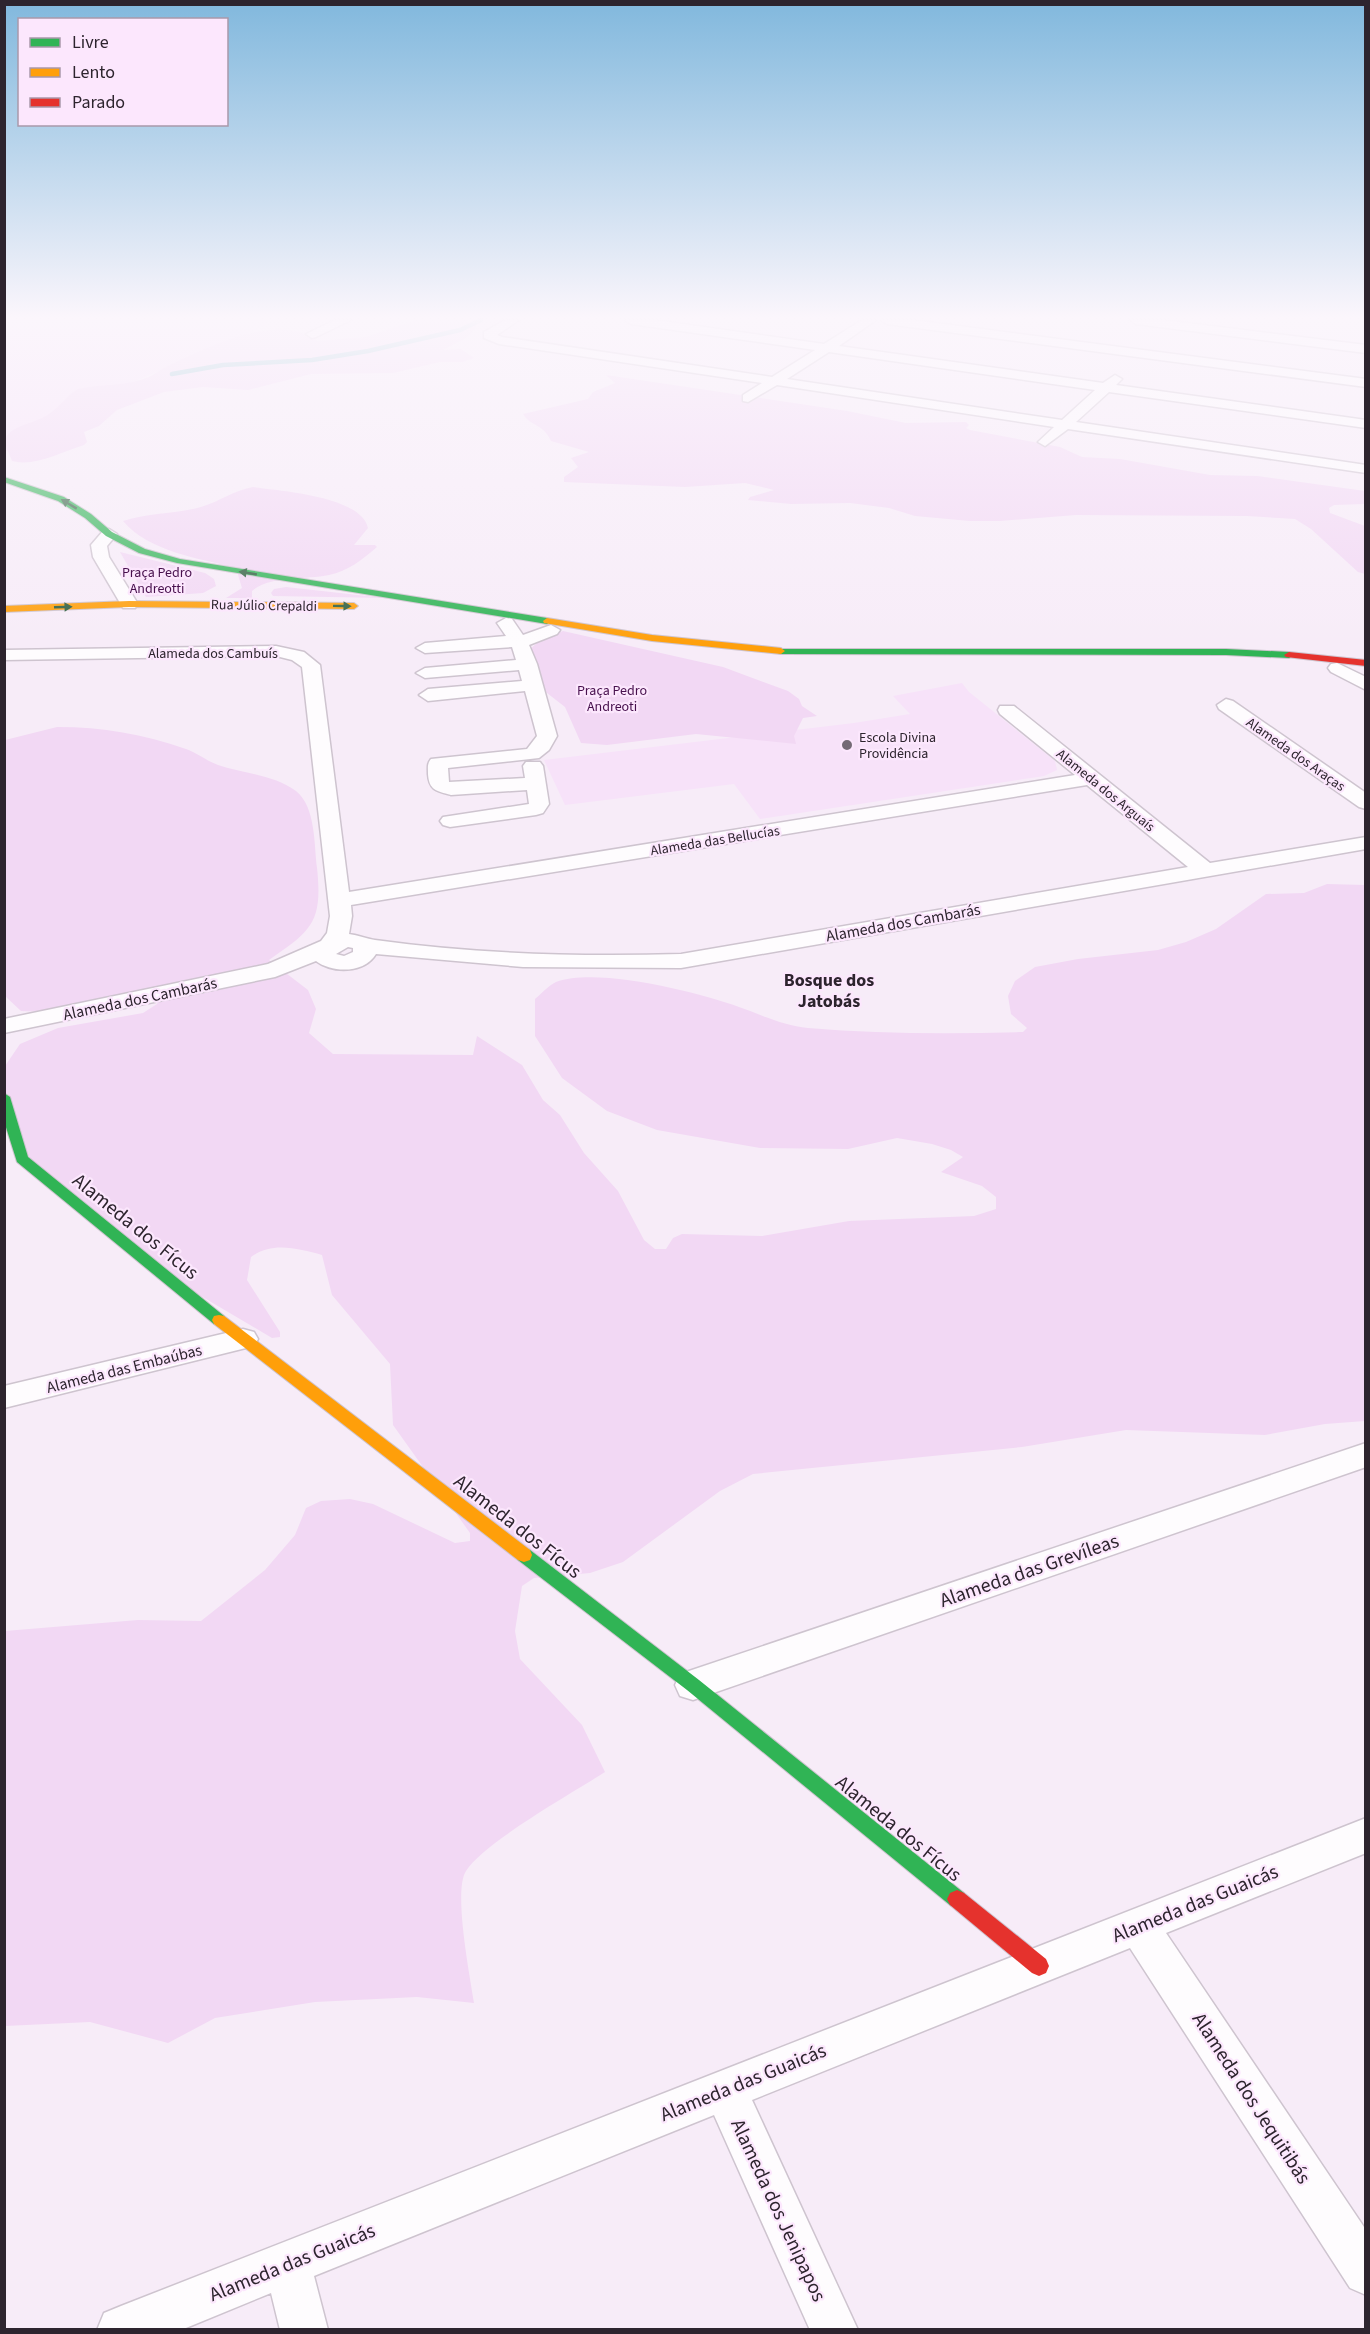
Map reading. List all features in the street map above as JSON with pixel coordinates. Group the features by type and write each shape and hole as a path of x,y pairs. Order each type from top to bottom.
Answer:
{"main road":[{"path":"4,479 61,499 88,516 109,534 142,551 180,561 652,638 764,651 1226,652 1317,656 1365,663"},
{"path":"180,561 219,577 223,588 215,595 181,604"},
{"path":"261,595 295,586 409,599"},
{"name":"Rua Júlio Crepaldi","path":"4,609 181,604 261,595 442,611 702,654 759,659 829,662 1248,662 1365,672"},
{"name":"Alameda dos Fícus","path":"4,1097 22,1159 243,1339 693,1685 1039,1966"}],"street":[{"path":"1045,442 1060,429"},
{"path":"1105,429 1365,469"},
{"path":"109,534 99,545 101,557 129,604"},
{"path":"506,622 524,648 547,736 542,746 532,754 445,761 436,767 439,785 442,788 534,783"},
{"path":"425,673 524,648 551,630"},
{"path":"425,648 524,648"},
{"name":"Alameda dos Cambuís","path":"4,655 276,651 298,656 311,665 340,908 338,933 344,951"},
{"path":"1337,668 1365,685"},
{"path":"428,695 534,685"},
{"name":"Alameda dos Araças","path":"1226,705 1365,803"},
{"name":"Alameda dos Arguaís","path":"1007,710 1205,870"},
{"path":"450,821 536,809 539,804 534,783 532,754"},
{"name":"Alameda das Bellucías","path":"340,908 1091,778"},
{"name":"Alameda dos Cambarás","path":"4,1026 275,970 315,968 344,951 624,963 681,961 1365,843"},
{"name":"Alameda das Embaúbas","path":"4,1397 243,1339"},
{"name":"Alameda das Grevíleas","path":"693,1685 1365,1455"},
{"name":"Alameda das Guaicás","path":"121,2330 1039,1966 1365,1834"},
{"name":"Alameda dos Jequitibás","path":"1138,1925 1365,2272"},
{"name":"Alameda dos Jenipapos","path":"725,2090 834,2330"},
{"path":"287,2263 304,2330"}],"shaded area":[{"path":"5,429 55,429 41,438 5,452"},
{"name":"Escola Divina Providência","path":"962,683 969,692 1055,761 1057,770 1044,776 760,819 734,784 565,805 544,760 854,723 910,714 893,696"}],"green space":[{"path":"16,429 92,429 84,432 87,442 84,445 30,462 12,461 5,441"},
{"path":"542,429 968,429 1060,447 1082,457 1120,459 1210,475 1257,476 1365,491 1365,504 1334,505 1329,508 1330,513 1365,526 1365,574 1358,572 1311,529 1295,519 1247,516 1076,515 970,521 915,516 889,508 850,503 791,504 748,500 750,497 774,490 745,483 685,487 564,482 564,477 578,467 571,458 589,452 551,441"},
{"path":"253,487 318,497 351,509 362,517 368,528 354,545 375,545 377,547 342,571 268,582 252,591 252,598 226,598 242,588 236,568 160,547 134,532 123,521 201,507"},
{"name":"Praça Pedro Andreotti","path":"120,552 205,573 214,579 216,586 203,593 146,597"},
{"path":"286,587 385,598 273,596 271,593 274,589"},
{"name":"Praça Pedro Andreoti","path":"563,631 723,667 788,691 799,699 802,706 817,716 803,718 794,736 796,744 696,734 607,745 581,743 565,707 538,686 526,654 543,640"},
{"path":"57,727 91,728 154,739 186,749 218,765 278,781 296,791 303,798 311,816 318,902 316,914 304,933 269,960 308,990 316,1009 309,1033 333,1054 473,1055 477,1036 522,1065 543,1100 560,1115 584,1153 618,1191 644,1240 655,1249 666,1249 673,1238 682,1234 762,1236 849,1221 974,1216 996,1209 996,1197 982,1186 941,1172 963,1157 951,1150 932,1144 897,1138 848,1149 760,1148 657,1130 607,1111 562,1078 535,1036 535,999 556,982 597,977 648,983 739,1007 782,1023 808,1028 915,1033 1023,1032 1027,1028 1011,1014 1008,996 1015,981 1035,967 1078,959 1158,950 1186,942 1216,929 1266,894 1304,893 1327,884 1365,885 1365,1421 1325,1424 1265,1435 1126,1430 1022,1447 753,1474 720,1491 623,1562 590,1573 534,1578 522,1586 515,1631 520,1659 582,1725 605,1772 509,1833 466,1871 462,1881 462,1914 474,2003 417,1997 315,2002 215,2018 168,2043 90,2022 5,2026 5,1631 138,1620 201,1621 265,1570 295,1535 306,1508 321,1501 350,1499 373,1504 455,1543 470,1541 470,1533 393,1425 390,1364 332,1295 322,1255 277,1248 259,1252 251,1257 247,1280 280,1332 280,1337 272,1338 145,1263 33,1163 5,1116 5,1066 20,1044 58,1028 143,1013 157,1004 161,996 46,1012 21,1011 5,996 5,740"}],"traffic: fast":[{"path":"4,479 61,499 88,516 109,534 142,551 180,561 547,621"},
{"path":"781,651 1226,652 1289,655"},
{"path":"4,1097 22,1159 219,1320"},
{"path":"524,1555 693,1685 957,1899"}],"traffic: slow":[{"path":"4,609 129,604 354,606"},
{"path":"547,621 652,638 781,651"},
{"path":"219,1320 524,1555"}],"traffic: jam":[{"path":"1289,655 1366,663"},
{"path":"957,1899 1039,1966"}],"place":[{"name":"Escola Divina Providência","path":"847,745"}],"district":[{"name":"Bosque dos Jatobás","path":"829,990"}]}
